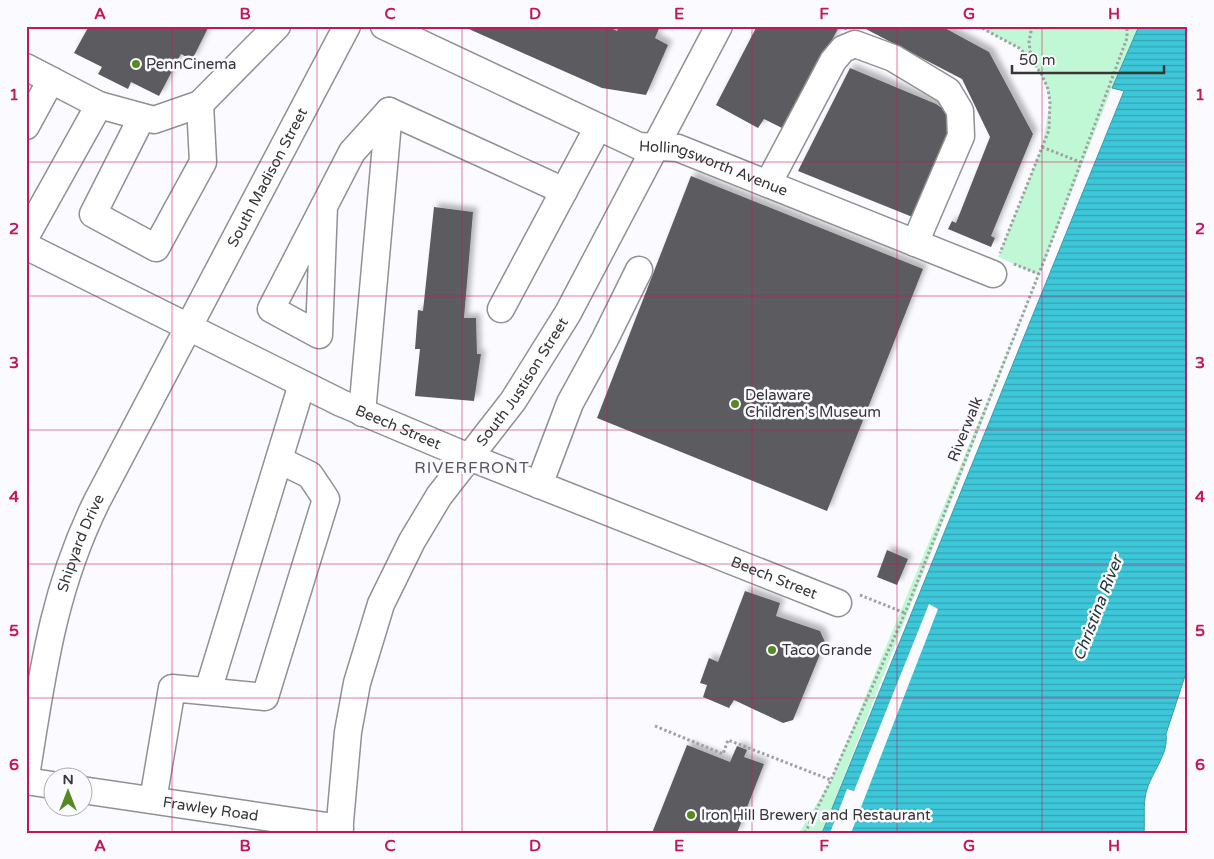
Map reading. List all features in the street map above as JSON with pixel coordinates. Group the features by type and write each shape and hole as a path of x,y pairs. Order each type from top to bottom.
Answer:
{"street":[{"path":"26,67 99,105 154,120 200,104 277,26"},
{"name":"South Madison Street","path":"187,328 346,26"},
{"name":"Hollingsworth Avenue","path":"384,26 639,146 678,148 915,243 999,264"},
{"name":"South Justison Street","path":"340,831 348,732 355,692 381,604 416,533 439,496 514,401 546,352 601,252 718,26"},
{"path":"768,184 833,61 843,50 855,44 893,58 948,91 960,111 961,136 915,243"},
{"path":"26,126 51,80"},
{"path":"142,117 93,214 156,248 203,162 200,104"},
{"path":"26,236 99,105"},
{"path":"389,111 564,191"},
{"path":"324,206 352,152 389,111"},
{"path":"362,413 389,111"},
{"path":"501,309 598,127"},
{"name":"Beech Street","path":"26,246 187,328 362,413 838,603"},
{"path":"539,485 570,403 605,339 639,270"},
{"name":"Shipyard Drive","path":"26,776 52,624 74,549 187,328"},
{"path":"208,691 302,384"},
{"path":"153,800 172,688 265,697 326,499 310,475 279,460"},
{"path":"26,781 42,783"},
{"name":"Frawley Road","path":"92,791 340,831"}],"path":[{"path":"978,26 1019,48 1031,59 1042,75 1050,101 1049,130 999,264 1039,274"},
{"path":"1031,59 1029,42 1032,26"},
{"name":"Riverwalk","path":"805,833 831,780 905,613 1039,274 1126,38 1127,26"},
{"path":"1042,147 1080,162"},
{"path":"838,603 844,589 905,613"},
{"path":"655,726 723,754 728,740 831,780"}],"green space":[{"path":"977,26 1139,26 1112,88 822,833 799,833 831,780 1039,275 998,257 1042,147 1050,101 1042,75 1019,48"}],"water":[{"name":"Christina River","path":"1139,26 1188,26 1188,667 1166,734 1165,749 1148,785 1145,802 1144,833 822,833 1124,91 1112,88"}],"pier":[{"path":"929,604 938,609 851,833 830,833 847,789 854,791"}],"building":[{"name":"PennCinema","path":"89,26 209,26 192,60 181,54 159,96 131,82 128,89 98,74 102,67 74,53"},
{"path":"462,26 607,26 617,31 619,26 660,26 655,38 668,45 646,95 602,88"},
{"path":"757,26 849,26 846,30 839,27 784,129 764,119 758,128 716,105"},
{"path":"860,26 941,26 989,52 1033,134 991,236 995,238 991,247 948,229 952,221 956,223 990,137 962,79"},
{"path":"850,68 936,104 946,111 951,129 915,218 798,171"},
{"path":"691,176 923,269 827,511 597,418"},
{"path":"434,207 473,212 464,318 476,318 477,354 481,354 474,401 415,396 420,349 415,349 418,310 423,311"},
{"path":"887,550 908,559 897,585 877,577"},
{"name":"Taco Grande","path":"745,591 780,603 776,616 820,631 825,642 793,720 783,723 734,700 729,708 703,697 707,685 700,683 709,658 718,662"},
{"path":"687,745 730,762 737,746 747,750 744,757 764,764 737,833 652,833"}],"place":[{"name":"PennCinema","path":"136,64"},
{"name":"Delaware Children's Museum","path":"735,404"},
{"name":"Taco Grande","path":"772,650"},
{"name":"Iron Hill Brewery and Restaurant","path":"691,815"}],"district":[{"name":"RIVERFRONT","path":"472,467"}]}
